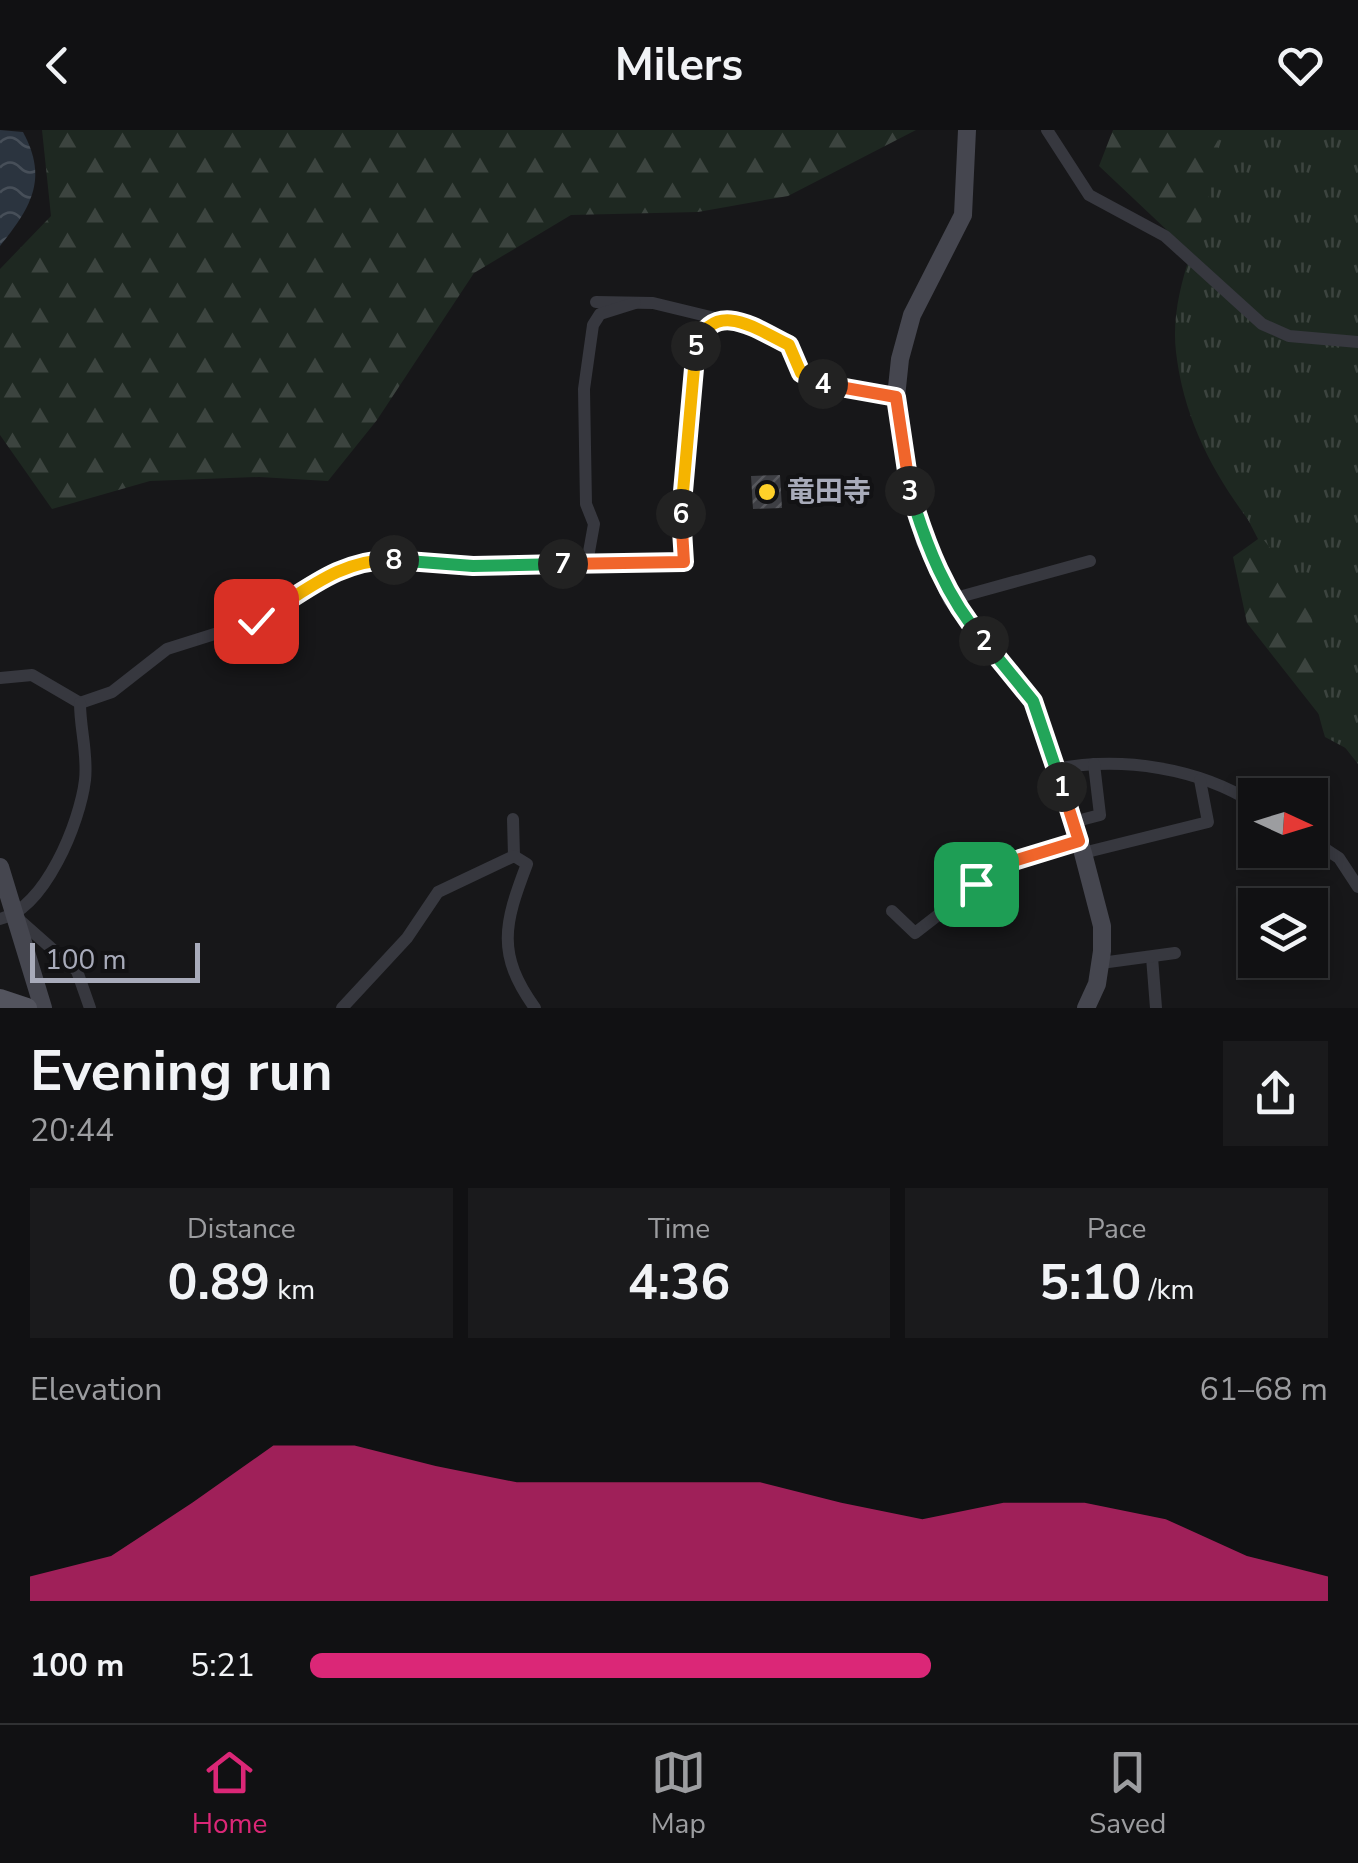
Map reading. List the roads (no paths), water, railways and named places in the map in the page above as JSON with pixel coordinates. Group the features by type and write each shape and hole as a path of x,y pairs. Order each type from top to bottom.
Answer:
{"main road":[{"path":"0,1000 27,1008"}],"street":[{"path":"966,130 968,182 963,216 912,315 900,359 896,397 909,487 925,541 952,599 1033,701 1074,822 1102,926 1098,984 1086,1008"},
{"path":"1047,130 1089,195 1165,236 1262,324 1289,336 1358,342"},
{"path":"596,302 636,303 719,319 733,318 793,339 801,373 812,380 896,397"},
{"path":"587,563 594,524 586,504 584,389 593,325 600,314 636,303"},
{"path":"0,678 32,675 80,703 112,692 167,649 256,621 322,577 356,564 387,560 473,566 684,562 680,499 694,350 702,332 719,319"},
{"path":"952,599 1090,561"},
{"path":"7,918 52,875 84,783 80,703"},
{"path":"1074,822 1100,815 1094,764"},
{"path":"1056,769 1128,764 1230,787 1238,792"},
{"path":"892,911 914,934 1004,864 1208,822 1200,780"},
{"path":"513,819 514,856"},
{"path":"1328,851 1339,858 1358,887"},
{"path":"342,1008 407,938 438,892 514,856"},
{"path":"514,856 527,864 512,907 507,962 535,1008"},
{"path":"0,867 7,918 43,1008"},
{"path":"7,918 77,971 90,1008"},
{"path":"1101,963 1175,953"},
{"path":"1152,957 1156,1008"}],"water":[{"path":"0,130 23,132 31,149 35,179 27,206 0,246"}],"place":[{"name":"竜田寺","path":"767,492"}]}
